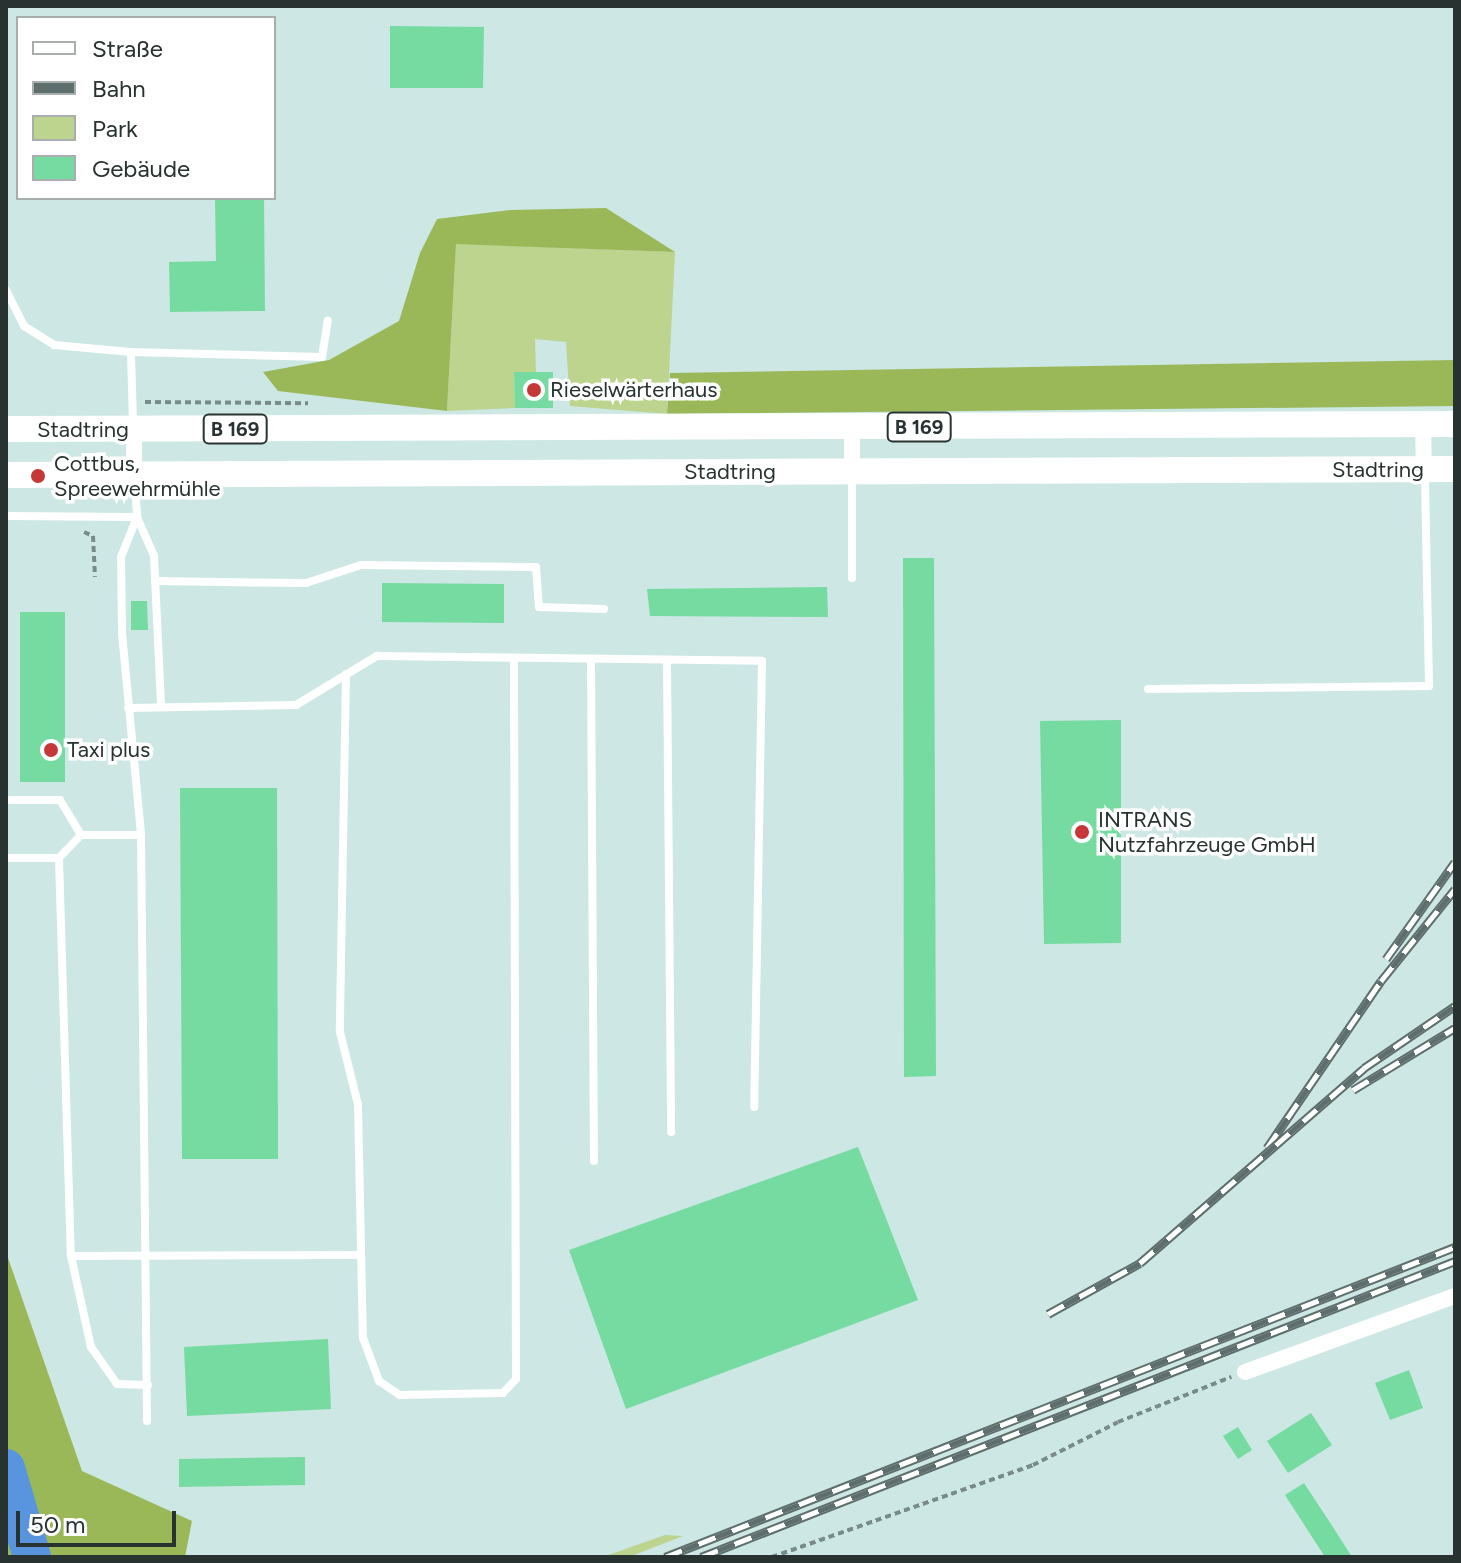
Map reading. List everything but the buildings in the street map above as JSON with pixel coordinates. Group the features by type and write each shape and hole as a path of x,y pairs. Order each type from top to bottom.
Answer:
{"main road":[{"name":"Stadtring","path":"6,429 1455,424"},
{"name":"Stadtring","path":"6,475 1455,469"}],"street":[{"path":"1423,424 1424,470"},
{"path":"852,427 852,471"},
{"path":"134,430 134,476"},
{"path":"1245,1372 1455,1296"}],"lane":[{"path":"6,290 24,326 54,345 131,352 322,357 328,320"},
{"path":"131,352 134,430"},
{"path":"1148,689 1429,686 1424,470"},
{"path":"852,471 852,578"},
{"path":"134,476 137,517 154,556 161,706"},
{"path":"6,516 137,517"},
{"path":"137,517 121,557 128,708 141,835 149,1255 147,1421"},
{"path":"155,581 306,583 361,565 536,567 539,607 604,609"},
{"path":"128,708 296,705 377,656 762,661 754,1107"},
{"path":"346,674 340,1032 358,1105 363,1338 379,1381 400,1395 503,1393 516,1379 514,658"},
{"path":"591,659 594,1161"},
{"path":"667,660 671,1132"},
{"path":"6,800 60,800 81,835"},
{"path":"141,835 81,835 59,858 71,1256 91,1347 117,1384 148,1385"},
{"path":"6,858 59,858"},
{"path":"71,1256 361,1255"}],"path":[{"path":"77,529 93,536 95,577"},
{"path":"772,1557 1033,1465 1118,1422 1245,1372"}],"green space":[{"path":"606,208 675,252 456,244 447,411 278,391 263,372 329,360 399,321 420,253 437,219 511,210"},
{"path":"456,243 675,252 667,414 570,406 566,342 535,339 536,372 514,372 515,408 447,411"},
{"path":"1455,360 1455,406 667,414 670,373"},
{"path":"6,1252 82,1471 192,1521 185,1557 6,1557"},
{"path":"665,1535 683,1536 629,1557 603,1557"}],"waterway":[{"path":"6,1468 32,1557"}],"railway":[{"path":"1386,959 1455,862"},
{"path":"1267,1148 1381,981 1455,889"},
{"path":"1048,1314 1140,1263 1364,1068 1455,1006"},
{"path":"1353,1090 1455,1028"},
{"path":"665,1557 1455,1247"},
{"path":"701,1557 1455,1261"}],"place":[{"name":"Rieselwärterhaus","path":"534,390"},
{"name":"Cottbus, Spreewehrmühle","path":"38,476"},
{"name":"Taxi plus","path":"51,750"},
{"name":"INTRANS Nutzfahrzeuge GmbH","path":"1082,832"}]}
